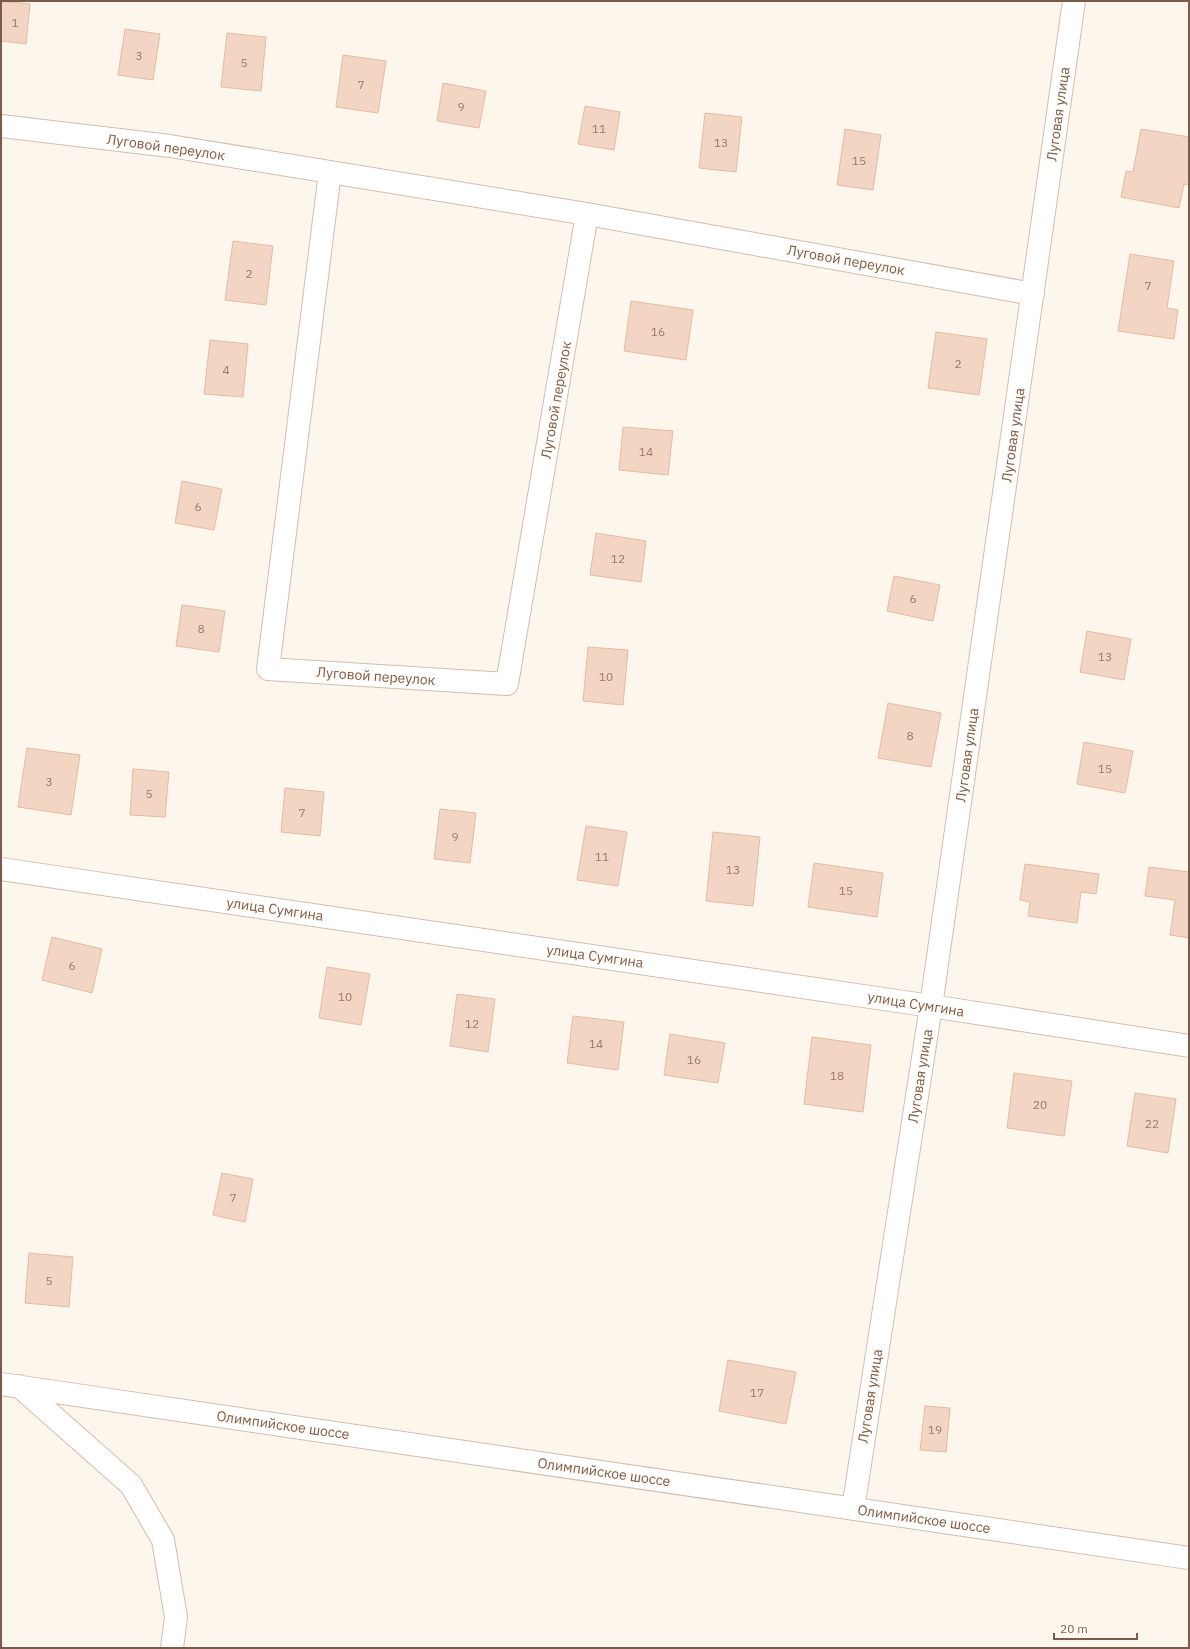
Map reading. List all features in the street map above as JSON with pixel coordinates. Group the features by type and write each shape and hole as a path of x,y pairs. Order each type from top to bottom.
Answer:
{"street":[{"name":"Луговая улица","path":"853,1509 931,1006 1074,1"},
{"name":"Луговой переулок","path":"1,126 170,146 330,172 587,214 1033,294"},
{"name":"Луговой переулок","path":"330,172 268,669 507,684 587,214"},
{"name":"улица Сумгина","path":"1,869 931,1006 1189,1046"},
{"name":"Олимпийское шоссе","path":"10,1385 1189,1558"},
{"path":"10,1385 131,1485 163,1540 176,1617 172,1648"}],"building":[{"path":"1,1 30,4 26,44 1,41"},
{"path":"125,29 160,34 153,80 118,75"},
{"path":"227,33 266,37 261,91 221,87"},
{"path":"343,55 386,61 378,113 336,107"},
{"path":"443,83 486,91 479,128 437,121"},
{"path":"585,106 620,112 614,150 578,144"},
{"path":"705,113 742,117 736,172 699,168"},
{"path":"845,129 881,135 873,190 837,185"},
{"path":"1141,129 1189,137 1189,185 1184,184 1179,208 1121,197 1126,171 1133,172"},
{"path":"233,241 273,246 266,305 225,300"},
{"path":"1130,254 1174,261 1167,308 1178,310 1174,339 1118,331"},
{"path":"631,301 693,310 686,360 624,351"},
{"path":"936,332 987,339 979,395 928,388"},
{"path":"210,340 248,344 243,397 204,394"},
{"path":"623,427 673,431 668,475 619,470"},
{"path":"182,481 222,489 214,530 175,523"},
{"path":"596,533 646,541 641,582 590,575"},
{"path":"894,576 940,585 933,621 887,611"},
{"path":"182,605 225,611 219,652 176,646"},
{"path":"1087,631 1131,639 1124,680 1080,672"},
{"path":"588,647 628,650 623,705 583,701"},
{"path":"888,703 941,713 931,767 878,758"},
{"path":"1084,742 1133,751 1125,793 1077,784"},
{"path":"27,748 80,755 71,815 18,807"},
{"path":"133,769 169,772 165,817 130,815"},
{"path":"285,788 324,792 320,836 281,832"},
{"path":"440,809 476,813 470,863 434,859"},
{"path":"586,826 627,832 618,886 577,880"},
{"path":"713,832 760,837 753,906 706,901"},
{"path":"814,863 883,873 877,917 808,907"},
{"path":"1025,864 1099,874 1096,894 1081,892 1077,923 1028,916 1030,902 1020,900"},
{"path":"1149,867 1189,872 1189,938 1170,935 1175,900 1145,896"},
{"path":"52,937 102,949 92,993 42,980"},
{"path":"327,967 370,974 361,1025 319,1018"},
{"path":"457,994 495,999 488,1052 450,1046"},
{"path":"573,1016 624,1022 618,1070 567,1063"},
{"path":"670,1034 725,1043 718,1083 664,1075"},
{"path":"812,1037 871,1045 863,1112 804,1104"},
{"path":"1014,1073 1072,1081 1064,1136 1007,1128"},
{"path":"1135,1093 1176,1099 1168,1153 1127,1146"},
{"path":"222,1173 253,1179 245,1222 213,1215"},
{"path":"29,1253 73,1257 69,1307 25,1303"},
{"path":"728,1360 796,1372 786,1424 719,1411"},
{"path":"925,1406 950,1408 946,1452 920,1450"}]}
